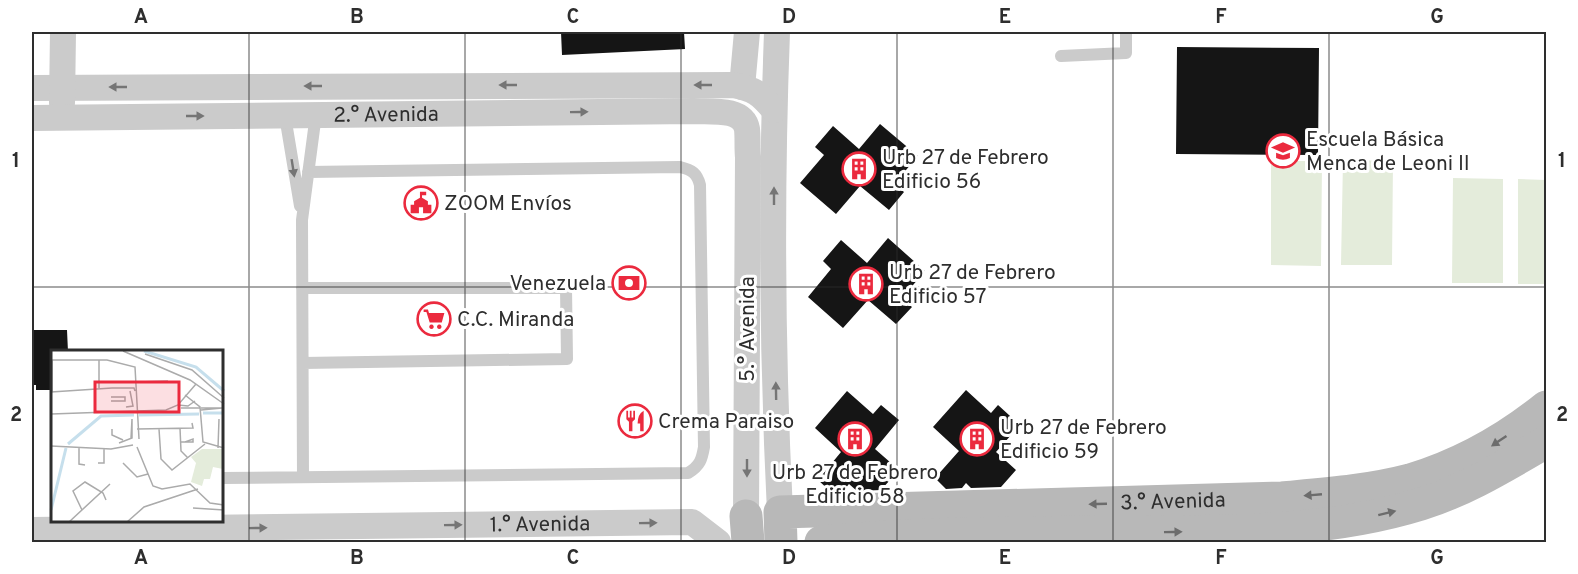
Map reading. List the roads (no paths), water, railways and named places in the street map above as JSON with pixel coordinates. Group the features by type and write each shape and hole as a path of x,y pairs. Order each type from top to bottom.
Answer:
{"street":[{"path":"62,117 63,32"},
{"path":"742,87 747,32"},
{"path":"777,32 774,110 775,325 780,527"},
{"path":"32,88 714,84 752,89 763,97 774,110"},
{"name":"2.° Avenida","path":"32,118 693,111 721,112 740,117"},
{"name":"5.° Avenida","path":"740,117 746,126 748,157 747,529"},
{"name":"3.° Avenida","path":"780,527 1259,499 1349,491 1408,480 1451,466 1491,446 1546,407"},
{"name":"3.° Avenida","path":"821,543 890,536 1266,530 1333,525 1410,507 1442,496 1472,484 1546,442"},
{"name":"1.° Avenida","path":"32,530 692,522 718,543"}],"lane":[{"path":"1062,56 1126,53 1126,32"},
{"path":"303,477 302,220 316,114"},
{"path":"285,116 302,220"},
{"path":"224,478 688,473 696,469 701,461 704,447 700,185 698,176 690,169 680,166 308,172"},
{"path":"302,288 566,288 567,359 303,363"}],"place":[{"name":"Escuela Básica Menca de Leoni II","path":"1283,151"},
{"name":"Urb 27 de Febrero Edificio 56","path":"859,169"},
{"name":"ZOOM Envíos","path":"421,203"},
{"name":"Venezuela","path":"629,283"},
{"name":"Urb 27 de Febrero Edificio 57","path":"866,284"},
{"name":"C.C. Miranda","path":"434,319"},
{"name":"Crema Paraiso","path":"635,421"},
{"name":"Urb 27 de Febrero Edificio 58","path":"855,439"},
{"name":"Urb 27 de Febrero Edificio 59","path":"977,439"}]}
